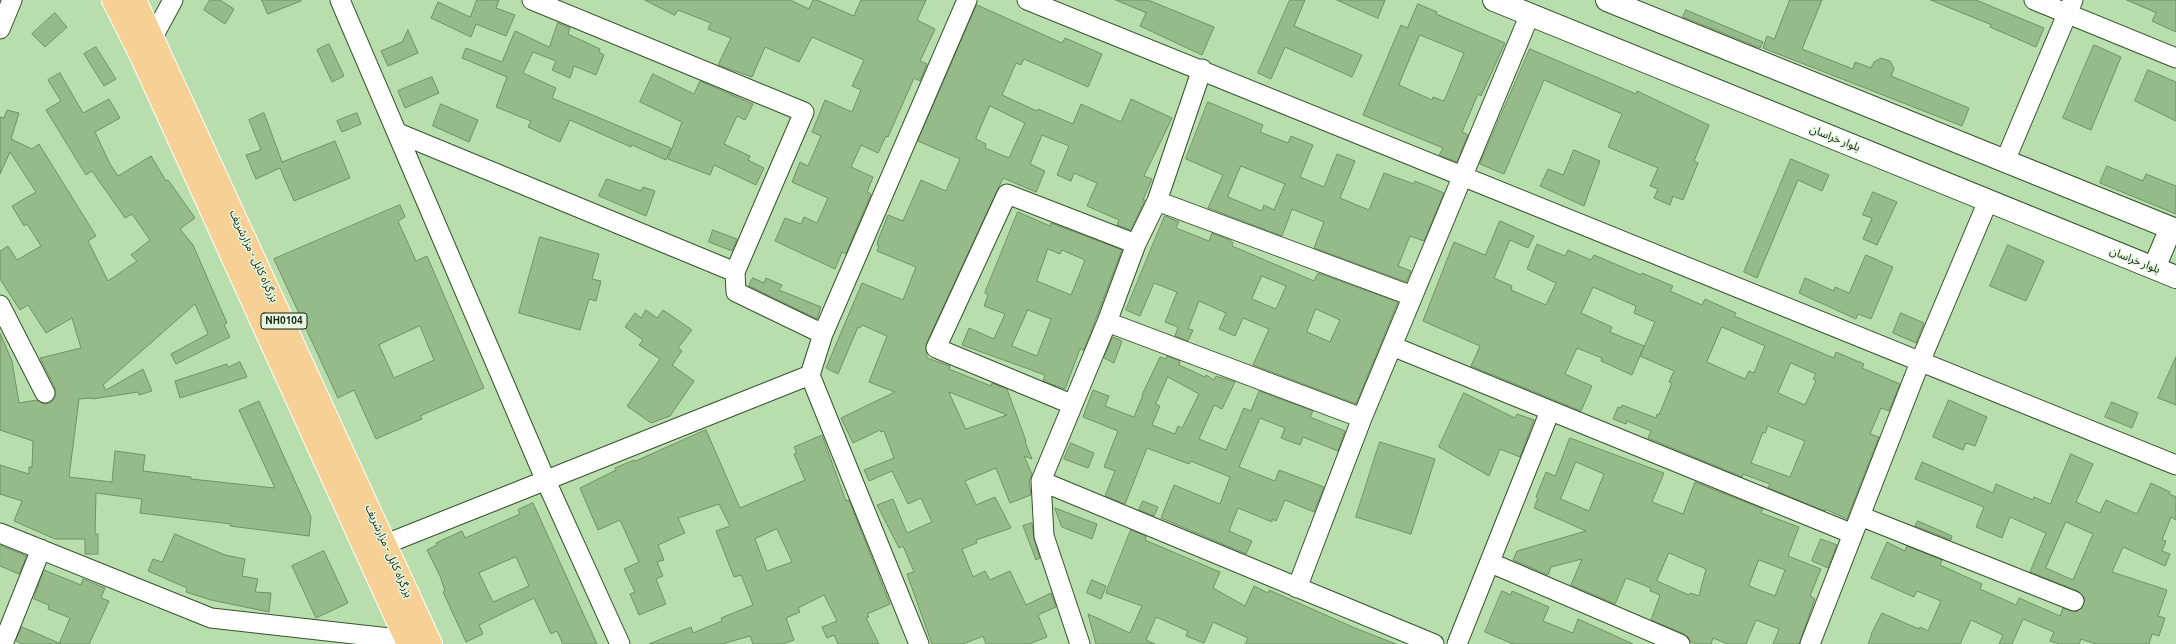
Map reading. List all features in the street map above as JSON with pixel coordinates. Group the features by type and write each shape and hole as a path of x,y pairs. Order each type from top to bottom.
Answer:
{"highway":[{"name":"بزرگراه کابل - مزارشریف","path":"113,0 142,58 408,642"},
{"name":"بزرگراه کابل - مزارشریف","path":"135,0 154,37 431,644"}],"main road":[{"name":"بلوار خراسان","path":"1494,0 2176,277"},
{"path":"1607,0 2173,229 2154,268"}],"street":[{"path":"0,29 12,0"},
{"path":"142,58 173,0"},
{"path":"340,0 546,480 620,644"},
{"path":"532,0 804,112 735,272 736,292 824,334"},
{"path":"918,644 810,375 824,334 967,0"},
{"path":"1027,0 1202,69 2176,465"},
{"path":"2034,0 2070,7 2176,58"},
{"path":"2005,161 2070,7"},
{"path":"1297,588 1362,418 1530,14"},
{"path":"1080,644 1044,536 1041,481 1071,404 1107,322 1136,244 1157,201 1202,69"},
{"path":"398,133 735,272"},
{"path":"1071,404 936,348 1007,194 1136,244"},
{"path":"1157,201 1412,296"},
{"path":"1810,644 1920,362 1988,201"},
{"path":"0,305 45,393"},
{"path":"1107,322 1362,418"},
{"path":"1392,346 1853,534"},
{"path":"386,544 810,375"},
{"path":"1457,644 1491,563 1550,411"},
{"path":"1041,481 1434,644"},
{"path":"1860,516 2074,601"},
{"path":"0,533 211,618 408,642"},
{"path":"3,644 41,550"},
{"path":"1491,563 1680,644"}],"building":[{"path":"210,0 220,0 234,9 225,24 204,10"},
{"path":"262,0 301,0 301,1 268,14"},
{"path":"477,0 499,0 496,8 515,15 506,36 476,24 471,37 431,18 438,2 470,17"},
{"path":"645,0 790,0 809,9 813,0 817,0 854,16 861,0 926,0 917,20 935,29 920,61 927,64 920,81 914,78 888,137 886,136 878,153 861,145 851,167 873,177 867,192 871,194 846,254 842,252 835,269 775,241 785,218 801,224 804,217 817,223 828,198 792,182 800,162 808,166 821,136 812,132 825,100 852,112 861,90 852,86 864,60 812,37 799,62 765,47 752,77 718,65 731,38 708,29 711,23 678,10 675,15"},
{"path":"1116,0 1148,0 1214,27 1202,55 1140,26 1146,13"},
{"path":"1290,0 1305,0 1294,26 1362,55 1352,77 1285,47 1271,79 1258,73"},
{"path":"1337,0 1385,0 1378,18"},
{"path":"1790,0 1822,0 1802,49 1853,69 1855,62 1871,68 1874,62 1881,58 1890,61 1894,69 1891,76 1969,108 1962,126 1763,48 1767,36 1774,39"},
{"path":"1931,0 1976,0 2044,28 2036,47 1990,27 1991,25"},
{"path":"2127,0 2176,0 2176,32 2152,21 2156,13"},
{"path":"1418,4 1437,12 1436,14 1505,43 1481,96 1478,94 1462,132 1468,135 1457,162 1439,155 1443,148 1363,115 1401,25 1407,28","holes":["1420,35 1464,53 1444,101 1433,97 1432,100 1399,85"]},
{"path":"977,5 1062,43 1065,38 1102,54 1088,87 1024,59 1021,65 1016,63 1002,95 1037,111 1038,109 1073,124 1081,104 1121,122 1131,99 1172,118 1144,176 1152,179 1143,200 1145,200 1131,230 1117,225 1119,220 1087,206 1097,183 1074,173 1071,181 1057,175 1069,146 1042,135 1030,164 1045,171 1036,192 1003,178 926,344 927,358 950,366 949,369 991,386 992,383 1007,389 1026,441 1025,442 1032,459 1024,456 1032,474 1029,482 1031,495 1010,503 996,468 965,481 976,505 995,497 1011,528 976,540 977,543 962,549 973,577 985,571 990,580 1010,571 1026,605 1051,593 1056,607 1038,615 1047,637 1029,644 986,644 983,636 963,644 932,644 907,574 914,572 903,546 899,548 877,505 893,499 907,533 932,522 921,498 908,504 892,471 869,481 864,470 894,458 884,431 881,432 880,430 853,443 841,418 895,392 869,382 887,336 862,325 860,328 858,327 838,374 826,368 862,283 903,300 916,267 877,251 879,246 877,245 878,240 888,215 903,221 921,180 946,191 960,159 918,141","holes":["990,106 1025,123 1009,158 985,148 986,144 976,139","949,392 1007,415 966,429"]},
{"path":"1686,10 1763,42 1760,48 1683,17"},
{"path":"55,13 67,27 45,47 32,34"},
{"path":"558,23 570,28 568,34 600,49 599,52 604,55 596,75 574,66 570,78 552,70 556,61 533,52 523,73 556,88 552,98 671,148 666,160 632,145 631,147 570,120 560,142 528,127 531,121 496,107 507,77 462,58 466,48 502,62 515,31 549,47"},
{"path":"408,30 418,53 388,66 381,51 402,42"},
{"path":"329,44 344,76 332,82 317,50"},
{"path":"2094,45 2121,57 2091,130 2063,118"},
{"path":"96,47 116,79 104,86 84,54"},
{"path":"1530,49 1636,94 1637,91 1709,125 1694,161 1698,163 1683,200 1673,196 1670,205 1654,198 1658,189 1650,186 1658,168 1608,147 1622,114 1544,80 1504,174 1480,164"},
{"path":"2148,70 2176,82 2176,121 2135,101"},
{"path":"60,73 83,113 109,99 120,118 95,132 110,164 118,176 151,156 166,181 168,180 195,218 180,229 193,245 227,323 224,325 230,337 176,364 171,354 208,334 195,304 103,385 106,390 143,369 152,391 139,395 138,392 92,399 79,399 69,477 112,482 115,451 145,455 143,471 191,477 191,479 275,488 239,410 259,401 311,517 309,536 230,526 231,524 140,513 142,499 96,493 95,534 98,534 98,554 85,554 85,539 55,539 14,521 22,501 0,494 0,465 29,474 29,467 32,467 33,441 0,430 0,333 12,361 19,403 37,400 44,404 50,403 55,397 55,388 40,358 81,348 72,318 46,333 28,305 20,310 0,279 0,251 8,246 17,260 41,246 27,224 24,226 12,206 36,192 10,152 0,174 0,117 4,118 7,110 19,113 11,139 32,149 39,144 96,236 88,241 108,281 137,261 131,255 150,240 132,214 125,218 92,171 86,175 46,110 61,101 48,80"},
{"path":"653,74 694,94 700,81 753,104 745,120 737,116 724,144 750,156 748,160 764,168 756,185 714,165 710,175 668,159 682,122 640,102"},
{"path":"432,77 439,93 405,108 398,91"},
{"path":"1208,102 1263,125 1260,132 1288,143 1291,136 1313,145 1300,177 1324,187 1337,154 1355,161 1340,198 1369,210 1384,173 1414,184 1415,181 1444,193 1424,241 1410,236 1398,266 1411,271 1406,282 1314,248 1324,222 1292,209 1282,236 1208,208 1223,175 1186,159","holes":["1241,166 1285,184 1274,210 1264,205 1262,211 1228,197"]},
{"path":"441,104 478,120 469,142 433,126"},
{"path":"264,113 282,162 335,141 350,178 294,201 280,168 256,179 246,155 261,150 249,120"},
{"path":"357,113 361,124 342,132 337,121"},
{"path":"1574,150 1600,161 1584,206 1540,186 1548,169 1563,175"},
{"path":"1791,159 1829,175 1822,191 1798,180 1757,278 1744,272"},
{"path":"2107,166 2143,181 2146,174 2176,186 2176,214 2100,183"},
{"path":"607,179 641,191 643,187 655,191 646,216 599,196"},
{"path":"1873,192 1897,202 1877,245 1863,239 1872,218 1863,215"},
{"path":"400,205 405,217 398,221 416,261 427,256 484,388 420,416 422,419 376,439 354,390 338,398 274,259","holes":["420,326 434,360 394,378 379,345"]},
{"path":"1018,212 1050,226 1051,223 1122,250 1084,350 1080,349 1065,389 1043,381 1045,375 962,345 969,328 994,339 1005,314 984,306 988,295 985,293","holes":["1048,249 1060,254 1062,250 1085,260 1071,295 1037,281","1028,310 1051,319 1037,356 1012,346"]},
{"path":"1165,216 1179,222 1176,228 1209,241 1212,233 1230,240 1233,243 1232,246 1314,281 1318,273 1398,302 1356,404 1253,365 1269,329 1243,318 1235,336 1219,329 1226,313 1199,301 1188,329 1193,330 1188,341 1175,336 1178,327 1165,322 1177,292 1154,283 1140,316 1126,310","holes":["1262,276 1286,286 1276,309 1252,299","1316,309 1340,320 1330,342 1307,332"]},
{"path":"1500,221 1534,236 1528,248 1510,240 1494,278 1512,286 1511,290 1546,305 1556,283 1527,269 1537,244 1565,256 1568,250 1591,260 1594,255 1641,275 1642,273 1673,286 1670,291 1702,305 1705,299 1736,313 1734,316 1834,358 1836,352 1864,364 1862,368 1900,384 1889,411 1881,408 1870,434 1879,437 1847,519 1825,509 1825,511 1768,488 1770,484 1743,474 1742,477 1648,438 1651,431 1627,421 1626,424 1613,419 1618,407 1621,408 1622,405 1656,418 1657,414 1659,415 1672,383 1669,382 1674,371 1640,356 1655,322 1634,313 1636,306 1593,287 1581,313 1612,327 1610,332 1644,346 1632,375 1601,361 1602,358 1577,348 1565,374 1592,386 1581,411 1471,366 1480,346 1423,321 1454,242 1485,255","holes":["1722,327 1765,346 1754,373 1749,371 1745,379 1707,362","1791,363 1816,374 1813,379 1816,381 1805,405 1778,393","1768,426 1805,441 1790,477 1751,463 1763,432 1765,433"]},
{"path":"713,230 737,239 732,251 709,242"},
{"path":"540,237 599,254 592,279 601,281 596,301 589,299 580,330 519,313"},
{"path":"2008,245 2044,261 2026,301 1990,286"},
{"path":"1866,255 1893,267 1871,319 1858,314 1856,319 1799,293 1805,278 1834,291 1835,287 1849,293"},
{"path":"753,278 764,283 766,278 782,285 779,290 821,307 817,319 749,286"},
{"path":"646,310 657,318 663,310 692,330 678,348 682,351 672,365 694,381 670,416 651,423 627,406 660,359 639,345 643,340 625,327 635,313 641,318"},
{"path":"1901,313 1924,323 1916,343 1893,333"},
{"path":"1113,337 1122,341 1114,363 1104,358"},
{"path":"1167,356 1180,361 1179,365 1205,377 1206,375 1214,380 1216,376 1235,382 1222,409 1214,405 1199,439 1226,450 1244,408 1251,411 1259,391 1313,411 1310,417 1345,431 1338,451 1303,437 1300,445 1281,438 1285,428 1260,418 1239,467 1275,481 1279,470 1324,487 1314,512 1285,500 1276,521 1272,519 1272,522 1238,508 1229,531 1252,541 1246,554 1161,518 1174,485 1220,504 1230,477 1191,461 1189,464 1147,448 1125,504 1105,496 1115,471 1104,467 1118,431 1083,417 1093,390 1109,396 1105,406 1134,417 1142,395 1160,357 1166,359","holes":["1168,377 1199,394 1182,428 1178,426 1175,434 1152,425 1160,406 1156,404"]},
{"path":"2176,357 2176,405 2158,398"},
{"path":"240,362 247,377 180,398 175,381 227,364 228,367"},
{"path":"1464,393 1515,418 1517,414 1534,420 1520,457 1500,449 1489,476 1439,447"},
{"path":"1949,400 1987,417 1975,446 1966,443 1963,450 1933,437"},
{"path":"2112,402 2138,413 2132,428 2105,417"},
{"path":"706,430 740,508 805,480 794,454 797,453 794,447 822,435 846,501 849,500 890,604 867,614 869,617 866,618 879,644 838,644 834,635 827,638 822,627 837,621 824,595 798,608 800,612 786,618 794,640 783,644 753,644 750,636 722,644 649,644 691,627 693,633 722,621 721,618 753,605 741,575 734,577 716,531 730,526 719,504 678,518 685,533 658,545 664,560 657,562 663,576 656,579 666,604 639,615 630,594 635,592 624,569 639,562 620,520 598,530 580,488 616,470 615,468 634,460 635,461","holes":["777,529 792,562 767,571 755,539"]},
{"path":"1570,438 1664,473 1652,502 1683,514 1695,482 1763,509 1761,513 1799,527 1788,556 1821,569 1810,596 1815,599 1799,644 1773,644 1779,629 1756,620 1746,644 1728,644 1713,638 1711,644 1697,644 1691,642 1684,634 1651,620 1660,595 1650,591 1651,588 1626,578 1615,604 1571,585 1582,559 1551,567 1548,575 1513,560 1517,551 1586,531 1534,508 1538,498 1536,497 1546,472 1555,476","holes":["1576,462 1604,474 1589,511 1561,499","1669,553 1706,569 1699,596 1690,593 1689,595 1657,581","1759,560 1785,570 1775,596 1749,586"]},
{"path":"1380,442 1435,459 1411,534 1356,517"},
{"path":"1071,443 1094,453 1088,468 1064,459"},
{"path":"2071,454 2093,464 2076,502 2100,513 2106,500 2137,514 2151,483 2170,492 2169,494 2176,497 2176,520 2171,517 2162,540 2166,541 2162,551 2170,554 2165,566 2123,547 2112,572 2167,590 2158,616 2165,618 2159,636 2152,634 2149,644 2096,644 2081,639 2079,644 2059,644 2050,641 2054,632 2023,619 2012,644 1999,644 2003,635 1971,620 1960,644 1868,644 1871,634 1882,613 1919,629 1920,627 1928,631 1941,601 1917,591 1914,597 1871,578 1887,542 1905,551 1907,546 1942,560 1940,565 1982,584 1980,589 2016,605 2019,598 2060,616 2063,608 2075,612 2081,609 2085,599 2078,591 2030,572 2046,533 2010,517 2002,538 1976,527 1984,507 1915,479 1922,462 1993,493 1996,484 2033,500 2034,497 2050,504","holes":["2066,522 2093,534 2073,580 2046,568"]},
{"path":"1143,501 1158,507 1154,516 1139,510"},
{"path":"533,503 597,644 563,644 557,631 551,634 534,598 479,625 483,634 466,642 443,592 445,591 440,576 427,550 437,545 436,543 462,531 465,538 520,514 518,510","holes":["516,557 529,586 493,602 479,573"]},
{"path":"1055,508 1097,524 1092,539 1062,527"},
{"path":"1918,521 1952,536 1951,540 1915,526"},
{"path":"1032,523 1034,539 1040,558 1036,560 1023,526"},
{"path":"1131,530 1146,536 1145,540 1220,572 1213,588 1245,606 1254,586 1268,593 1269,590 1355,628 1396,644 1245,644 1248,638 1213,622 1204,643 1186,636 1188,631 1156,617 1146,640 1155,644 1096,644 1088,614 1130,633 1142,606 1106,593"},
{"path":"175,534 225,555 245,559 242,576 258,579 255,592 271,593 269,612 211,600 186,592 187,588 148,571 153,559 162,562"},
{"path":"1821,539 1837,545 1828,568 1812,561"},
{"path":"0,545 27,556 19,574 0,566"},
{"path":"324,551 348,603 316,618 292,566"},
{"path":"44,570 81,585 83,579 105,588 101,598 109,601 89,644 59,644 70,618 48,609 49,605 34,599"},
{"path":"1092,580 1106,586 1101,599 1087,593"},
{"path":"1502,591 1511,595 1512,591 1549,607 1543,621 1573,633 1578,619 1633,644 1513,644 1485,632"},
{"path":"22,627 59,644 22,644 16,641"}]}
